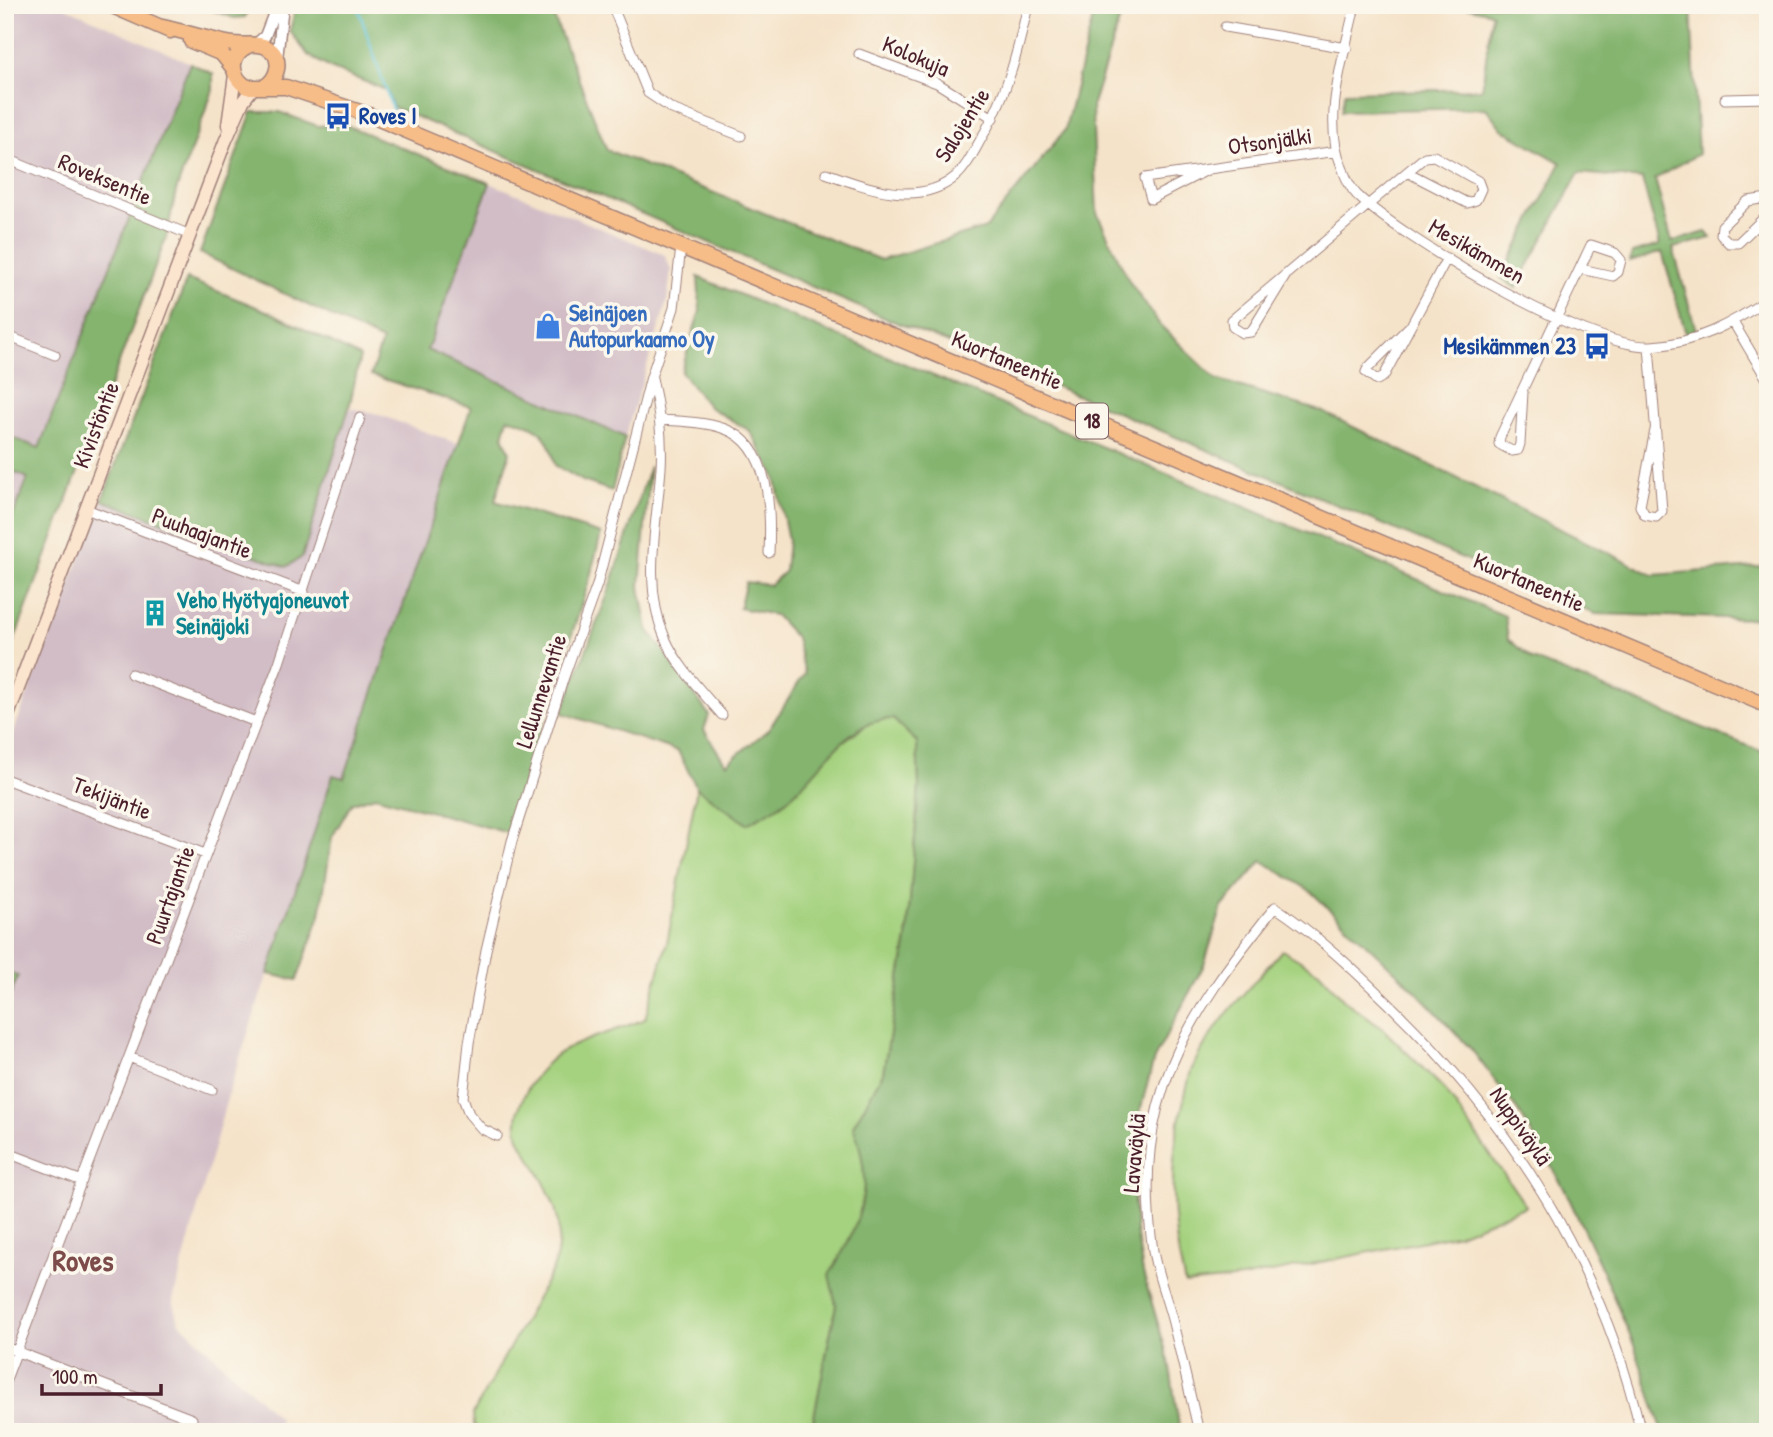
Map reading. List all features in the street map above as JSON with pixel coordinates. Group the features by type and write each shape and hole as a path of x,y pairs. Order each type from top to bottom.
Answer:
{"highway":[{"name":"18","path":"110,5 222,54 242,84 258,88"},
{"name":"18","path":"163,27 227,43 253,44 271,50 277,63"},
{"path":"234,72 236,56 253,44"},
{"path":"258,88 274,80 277,63"},
{"name":"Kuortaneentie","path":"277,63 345,105"},
{"name":"Kuortaneentie","path":"258,88 286,87 345,105 1768,706"}],"main road":[{"name":"Kivistöntie","path":"225,142 234,72"},
{"name":"Kivistöntie","path":"5,723 225,142 243,101 258,88"}],"street":[{"path":"253,44 265,36 277,5"},
{"path":"277,63 284,5"},
{"path":"612,5 648,93 672,109 741,136"},
{"name":"Salojentie","path":"826,173 870,189 889,192 930,189 944,184 963,168 993,118 1012,75 1028,5"},
{"name":"Mesikämmen","path":"1355,5 1335,107 1337,151 1354,192 1368,204 1447,258 1557,319 1615,341 1649,346 1677,343 1733,322 1768,299"},
{"path":"1225,27 1347,48"},
{"name":"Kolokuja","path":"859,54 936,83 993,118"},
{"path":"1725,99 1768,98"},
{"name":"Otsonjälki","path":"1209,169 1151,199 1145,178 1209,169 1337,151"},
{"path":"1286,275 1251,332 1242,333 1233,327 1232,320 1368,204 1425,157 1434,156 1478,181 1481,189 1476,200 1467,203 1407,172"},
{"name":"Roveksentie","path":"5,158 190,235"},
{"path":"1768,198 1748,201 1722,226 1721,235 1729,243 1738,243 1768,214"},
{"path":"1523,392 1520,444 1518,450 1512,451 1499,444 1500,438 1591,245 1615,253 1621,260 1618,272 1613,276 1581,269"},
{"name":"Lellunnevantie","path":"497,1136 475,1121 463,1098 469,1043 486,950 512,841 564,677 597,585 651,377 674,307 681,247"},
{"path":"1409,327 1368,368 1366,372 1370,376 1377,380 1384,376 1447,258"},
{"path":"1733,322 1768,381"},
{"path":"5,335 55,355"},
{"path":"1649,346 1662,511 1656,517 1645,515 1640,506 1655,430"},
{"path":"651,377 661,421 661,466 651,574 654,604 666,640 693,681 722,715"},
{"name":"Puurtajantie","path":"5,1382 256,723 304,592 360,418"},
{"path":"661,421 724,428 740,437 755,455 764,479 770,520 769,553"},
{"name":"Puuhaajantie","path":"86,509 304,592"},
{"path":"131,674 256,723"},
{"name":"Tekijäntie","path":"5,779 205,854"},
{"name":"Lavaväylä","path":"1199,1432 1153,1253 1147,1196 1150,1149 1158,1097 1174,1054 1201,1006 1275,906"},
{"name":"Nuppiväylä","path":"1275,906 1315,936 1421,1035 1498,1123 1541,1189 1579,1257 1608,1324 1641,1432"},
{"path":"129,1057 212,1090"},
{"path":"5,1152 82,1181"},
{"path":"5,1347 192,1419 187,1432"}],"shaded area":[{"path":"5,5 60,5 190,63 5,535"},
{"name":"Seinäjoen Autopurkaamo Oy","path":"490,183 665,255 671,270 667,301 625,437 427,350"},
{"path":"349,408 374,413 459,444 344,779 333,775 229,1091 173,1300 179,1322 280,1419 272,1432 5,1432 5,1008 18,976 5,971 5,754 102,500 286,567 302,557"}],"green space":[{"path":"197,5 251,5 245,17 234,18"},
{"path":"296,5 549,5 607,150 881,260 986,228 1065,130 1096,5 1124,5 1092,107 1097,213 1129,281 1160,325 1216,379 1323,412 1653,575 1768,566 1768,623 1757,619 1595,614 1008,366 885,318 393,107 386,90 330,68 308,55 290,31"},
{"path":"1458,5 1691,6 1698,154 1655,179 1672,242 1706,232 1711,238 1673,248 1696,330 1686,334 1662,252 1630,262 1632,253 1660,245 1642,179 1579,173 1516,288 1501,278 1561,163 1502,129 1486,108 1341,111 1345,92 1482,89 1492,13"},
{"path":"190,63 213,74 213,90 176,191 166,238 5,665 5,535 28,478 5,468 5,435 39,448"},
{"path":"252,112 279,112 318,126 343,124 490,183 427,350 625,437 612,491 583,481 555,465 549,445 540,432 527,424 508,418 503,436 510,452 495,501 601,534 589,581 508,833 375,796 352,803 332,837 320,915 297,980 268,974 333,775 344,778 471,407 371,375 382,341 200,253"},
{"path":"698,277 1505,616 1508,639 1532,659 1768,754 1768,1432 1663,1432 1634,1345 1600,1265 1565,1190 1521,1115 1471,1049 1413,988 1309,890 1262,861 1222,907 1204,965 1154,1059 1136,1126 1133,1188 1136,1230 1143,1273 1169,1361 1180,1432 811,1432 836,1305 829,1275 857,1221 862,1204 863,1168 853,1126 883,1073 907,939 919,786 917,742 893,719 860,728 833,751 797,791 771,811 747,824 697,788 678,751 562,713 609,591 650,466 640,587 648,629 709,715 704,730 726,764 769,729 805,673 796,638 775,615 739,608 746,582 770,585 785,571 788,540 775,476 750,431 709,407 681,372 700,311"},
{"path":"187,279 274,314 360,357 349,408 302,557 286,567 102,500"},
{"path":"876,719 893,719 917,742 919,786 907,939 883,1073 854,1126 864,1168 862,1204 850,1238 830,1275 836,1305 811,1432 481,1432 474,1425 473,1414 554,1267 559,1237 552,1201 518,1134 517,1123 523,1098 537,1074 565,1050 645,1019 667,943 697,788 747,824 786,801 842,742"},
{"path":"1282,950 1319,972 1345,1001 1383,1029 1444,1089 1526,1206 1459,1234 1242,1278 1185,1284 1173,1213 1173,1166 1179,1119 1190,1075 1212,1034"},
{"path":"5,971 18,976 5,1008"}],"waterway":[{"path":"357,5 393,111"}],"place":[{"name":"Roves I","path":"338,116"},
{"name":"Seinäjoen Autopurkaamo Oy","path":"548,326"},
{"name":"Mesikämmen 23","path":"1597,346"},
{"name":"Veho Hyötyajoneuvot Seinäjoki","path":"155,613"}],"district":[{"name":"Roves","path":"83,1261"}]}
